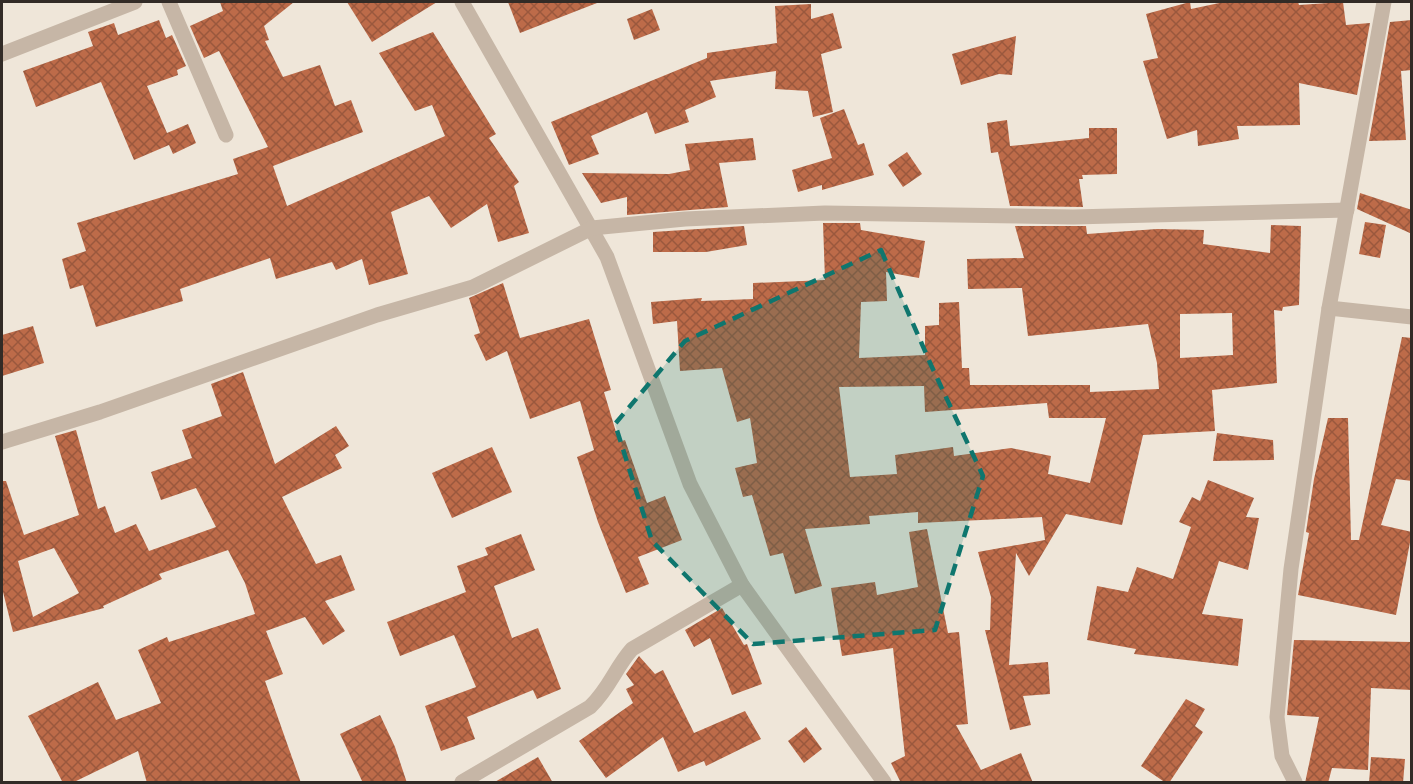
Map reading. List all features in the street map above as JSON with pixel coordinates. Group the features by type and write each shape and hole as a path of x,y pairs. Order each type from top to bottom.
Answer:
{"street":[{"path":"2,54 135,2"},
{"path":"168,2 226,135"},
{"path":"462,2 592,228 622,293 690,484 742,585 884,783"},
{"path":"1295,783 1282,756 1277,717 1291,569 1329,308 1384,2"},
{"path":"2,442 111,408 377,315 474,287 592,228 685,219 825,213 1073,217 1347,210"},
{"path":"1329,308 1412,317"},
{"path":"462,783 590,707 604,693 621,660 632,648 742,585"}],"highlighted area":[{"path":"881,250 983,476 935,630 753,644 652,541 615,424 685,341"}],"building":[{"path":"220,2 294,2 264,26 269,40 265,41 283,77 320,65 335,106 351,100 363,132 273,166 287,206 445,136 432,105 415,111 379,53 433,32 496,134 489,138 519,182 514,186 529,233 498,242 487,204 451,228 429,196 391,212 408,274 369,285 362,259 336,270 332,262 276,279 270,258 180,289 183,301 96,327 83,285 70,289 62,259 86,251 77,223 238,174 233,159 268,147 219,51 204,58 190,26 223,11"},
{"path":"347,2 437,2 372,42"},
{"path":"508,2 596,2 597,3 520,33"},
{"path":"1190,2 1191,9 1224,2 1298,2 1299,5 1343,2 1346,25 1370,23 1357,95 1299,83 1300,125 1237,126 1239,139 1198,146 1197,130 1167,139 1143,61 1158,58 1146,14"},
{"path":"811,4 811,19 833,13 842,48 821,54 833,112 813,117 808,91 775,89 776,71 710,81 716,97 685,110 689,122 655,134 647,112 591,136 599,154 569,165 551,122 707,58 707,53 777,43 775,6"},
{"path":"652,9 660,30 634,40 627,19"},
{"path":"159,20 166,38 172,35 186,66 177,70 178,75 147,86 167,133 188,124 196,143 173,154 169,145 134,160 101,82 36,107 23,71 93,46 88,32 114,23 118,35"},
{"path":"1412,20 1412,70 1401,71 1406,140 1369,141 1390,22"},
{"path":"1016,36 1012,75 999,74 961,85 952,54"},
{"path":"844,109 858,145 864,143 874,175 822,190 822,185 798,192 792,170 832,158 820,118"},
{"path":"1007,120 1010,146 1089,138 1089,128 1117,128 1117,174 1082,175 1083,179 1079,179 1083,207 1010,206 998,152 991,153 987,123"},
{"path":"753,138 756,160 719,163 728,207 627,215 627,197 601,203 582,173 669,174 690,170 685,144"},
{"path":"907,152 922,174 903,187 888,165"},
{"path":"1360,193 1412,210 1412,234 1357,209"},
{"path":"1365,222 1386,225 1380,258 1359,254"},
{"path":"823,223 860,223 861,230 925,241 919,278 886,272 887,301 861,302 859,358 925,355 925,326 939,325 939,303 959,302 962,368 969,368 970,385 1090,385 1090,392 1159,389 1157,363 1148,324 1028,336 1022,288 968,289 967,259 1024,258 1015,226 1086,226 1087,234 1157,229 1204,230 1203,244 1270,253 1271,225 1301,226 1299,305 1283,307 1282,311 1274,310 1277,383 1212,390 1215,431 1143,435 1122,525 1066,514 1029,576 1016,553 1009,665 1048,662 1050,694 1023,696 1031,725 1010,730 985,630 990,630 991,597 978,552 1045,540 1042,517 918,523 918,512 869,516 870,524 805,529 822,586 795,594 783,553 770,556 752,495 743,497 735,468 757,463 750,418 737,422 722,368 680,371 677,321 653,324 651,302 702,298 701,301 753,299 753,283 825,280","holes":["1232,313 1233,355 1180,358 1180,314","924,386 925,412 1047,403 1049,418 1106,418 1090,483 1048,474 1051,456 1011,448 954,456 953,447 895,455 897,474 850,477 839,387"]},
{"path":"744,226 747,245 706,252 653,252 653,232"},
{"path":"503,283 520,338 589,319 611,390 604,392 619,442 625,440 647,503 665,496 682,540 638,557 649,584 626,593 598,522 577,457 594,450 580,401 530,419 507,351 486,361 474,335 480,333 469,298"},
{"path":"33,326 44,363 2,376 2,335"},
{"path":"1402,337 1412,338 1412,481 1396,479 1381,525 1412,532 1396,615 1298,595 1309,533 1306,532 1314,479 1328,418 1348,418 1351,540 1359,540"},
{"path":"243,372 275,464 336,426 349,446 335,455 342,468 282,497 316,564 341,555 355,590 325,601 345,631 323,645 305,617 266,631 283,674 265,681 301,783 147,783 138,751 72,783 63,783 28,716 98,682 116,720 161,703 138,650 167,637 169,642 255,614 245,583 228,550 159,574 162,579 103,606 104,608 13,632 2,588 2,481 6,481 24,535 79,515 55,436 76,430 98,509 105,506 115,533 136,524 149,551 216,527 196,488 161,500 151,472 192,458 182,430 222,416 211,384","holes":["54,548 79,593 33,617 18,561"]},
{"path":"1217,433 1273,440 1274,460 1213,461"},
{"path":"492,447 512,492 452,518 432,473"},
{"path":"1208,480 1254,498 1246,517 1259,518 1248,570 1219,561 1202,614 1243,619 1238,666 1134,654 1136,649 1087,640 1097,586 1128,592 1137,567 1173,579 1191,527 1179,522 1192,497 1200,501"},
{"path":"927,529 948,633 959,632 968,724 956,725 981,770 1021,753 1033,783 901,783 891,763 905,756 893,648 842,656 831,588 875,582 877,595 918,587 909,532"},
{"path":"521,534 535,570 494,586 512,638 538,628 561,689 537,699 533,690 467,717 475,739 441,751 425,706 476,687 454,635 400,656 387,622 466,592 457,566 488,555 485,548"},
{"path":"722,608 744,645 747,644 762,684 732,695 710,638 694,647 685,630"},
{"path":"1294,640 1412,642 1412,690 1371,688 1368,770 1332,768 1328,783 1305,783 1319,717 1287,715"},
{"path":"639,656 655,674 663,670 694,733 745,711 761,739 706,766 704,761 678,772 663,737 606,778 579,741 633,703 626,689 634,685 626,674"},
{"path":"1186,699 1205,709 1195,726 1203,732 1169,783 1166,783 1141,766"},
{"path":"380,715 395,747 407,783 363,783 340,734"},
{"path":"806,727 822,749 804,763 788,741"},
{"path":"538,757 553,783 493,783"},
{"path":"1371,757 1405,759 1403,783 1369,783"}]}
